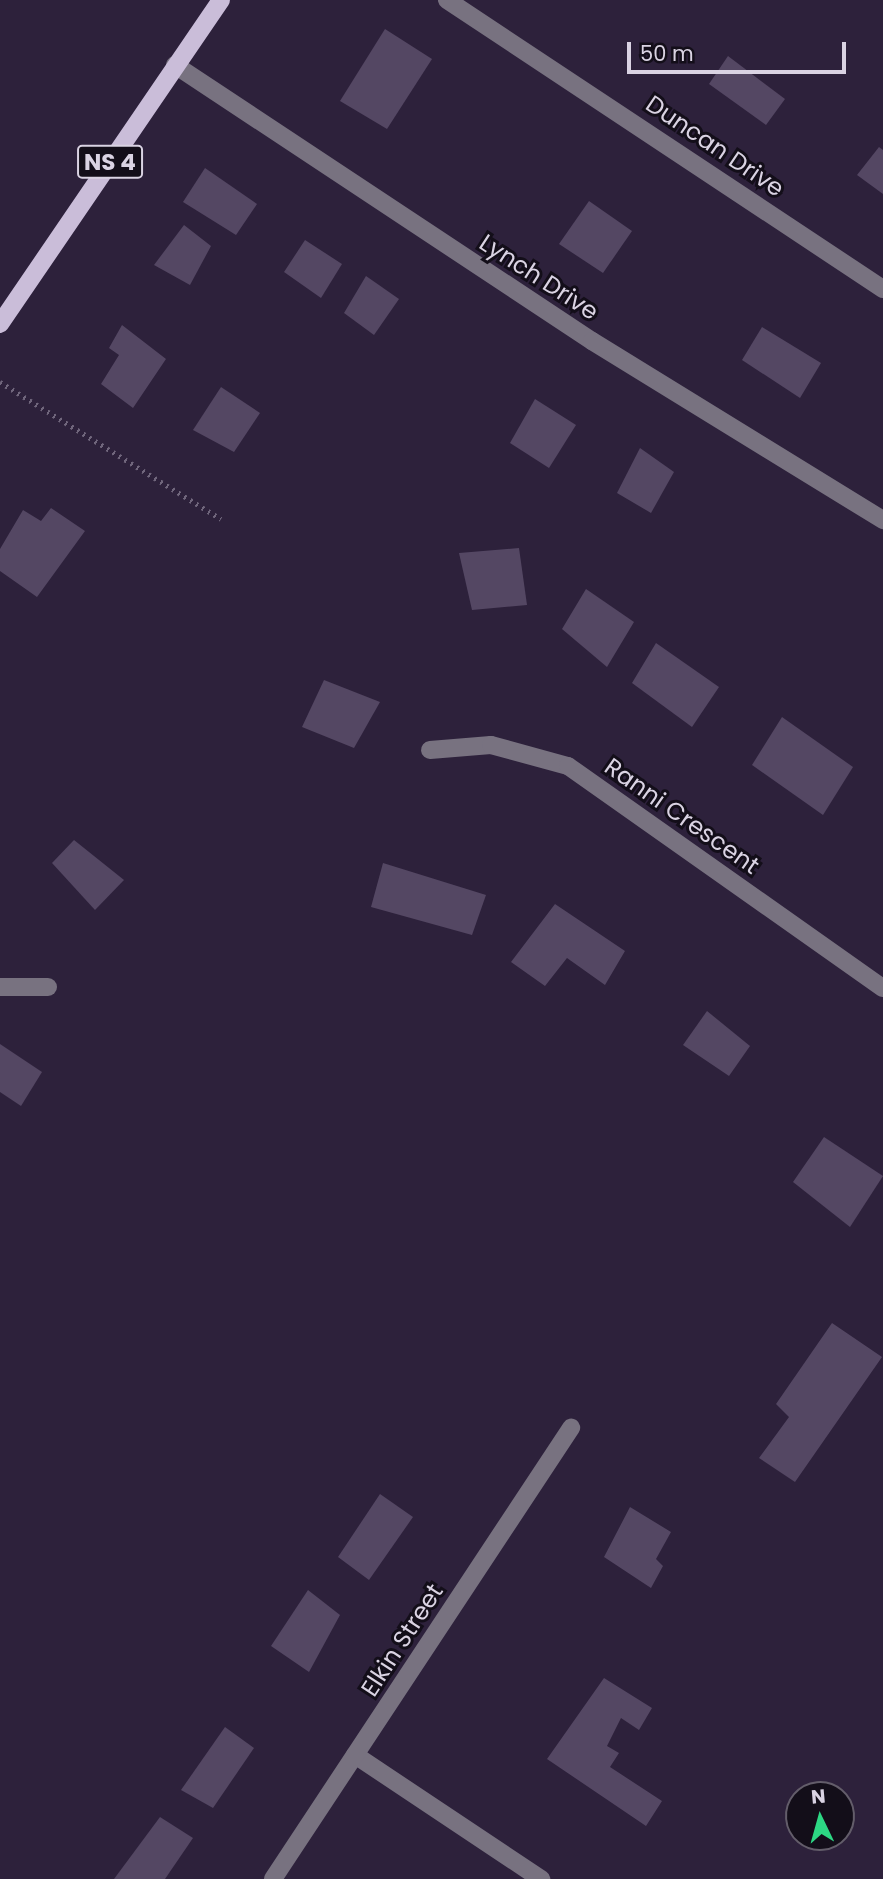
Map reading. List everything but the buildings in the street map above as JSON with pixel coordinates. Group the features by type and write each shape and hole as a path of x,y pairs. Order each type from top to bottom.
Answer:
{"main road":[{"name":"NS 4","path":"0,324 221,0"}],"street":[{"name":"Duncan Drive","path":"447,0 883,289"},
{"name":"Lynch Drive","path":"175,65 580,333 883,520"},
{"name":"Ranni Crescent","path":"430,750 491,745 568,766 883,988"},
{"path":"0,987 48,987"},
{"name":"Elkin Street","path":"273,1879 571,1429"},
{"path":"355,1755 541,1879"}],"path":[{"path":"0,382 221,519"}]}
